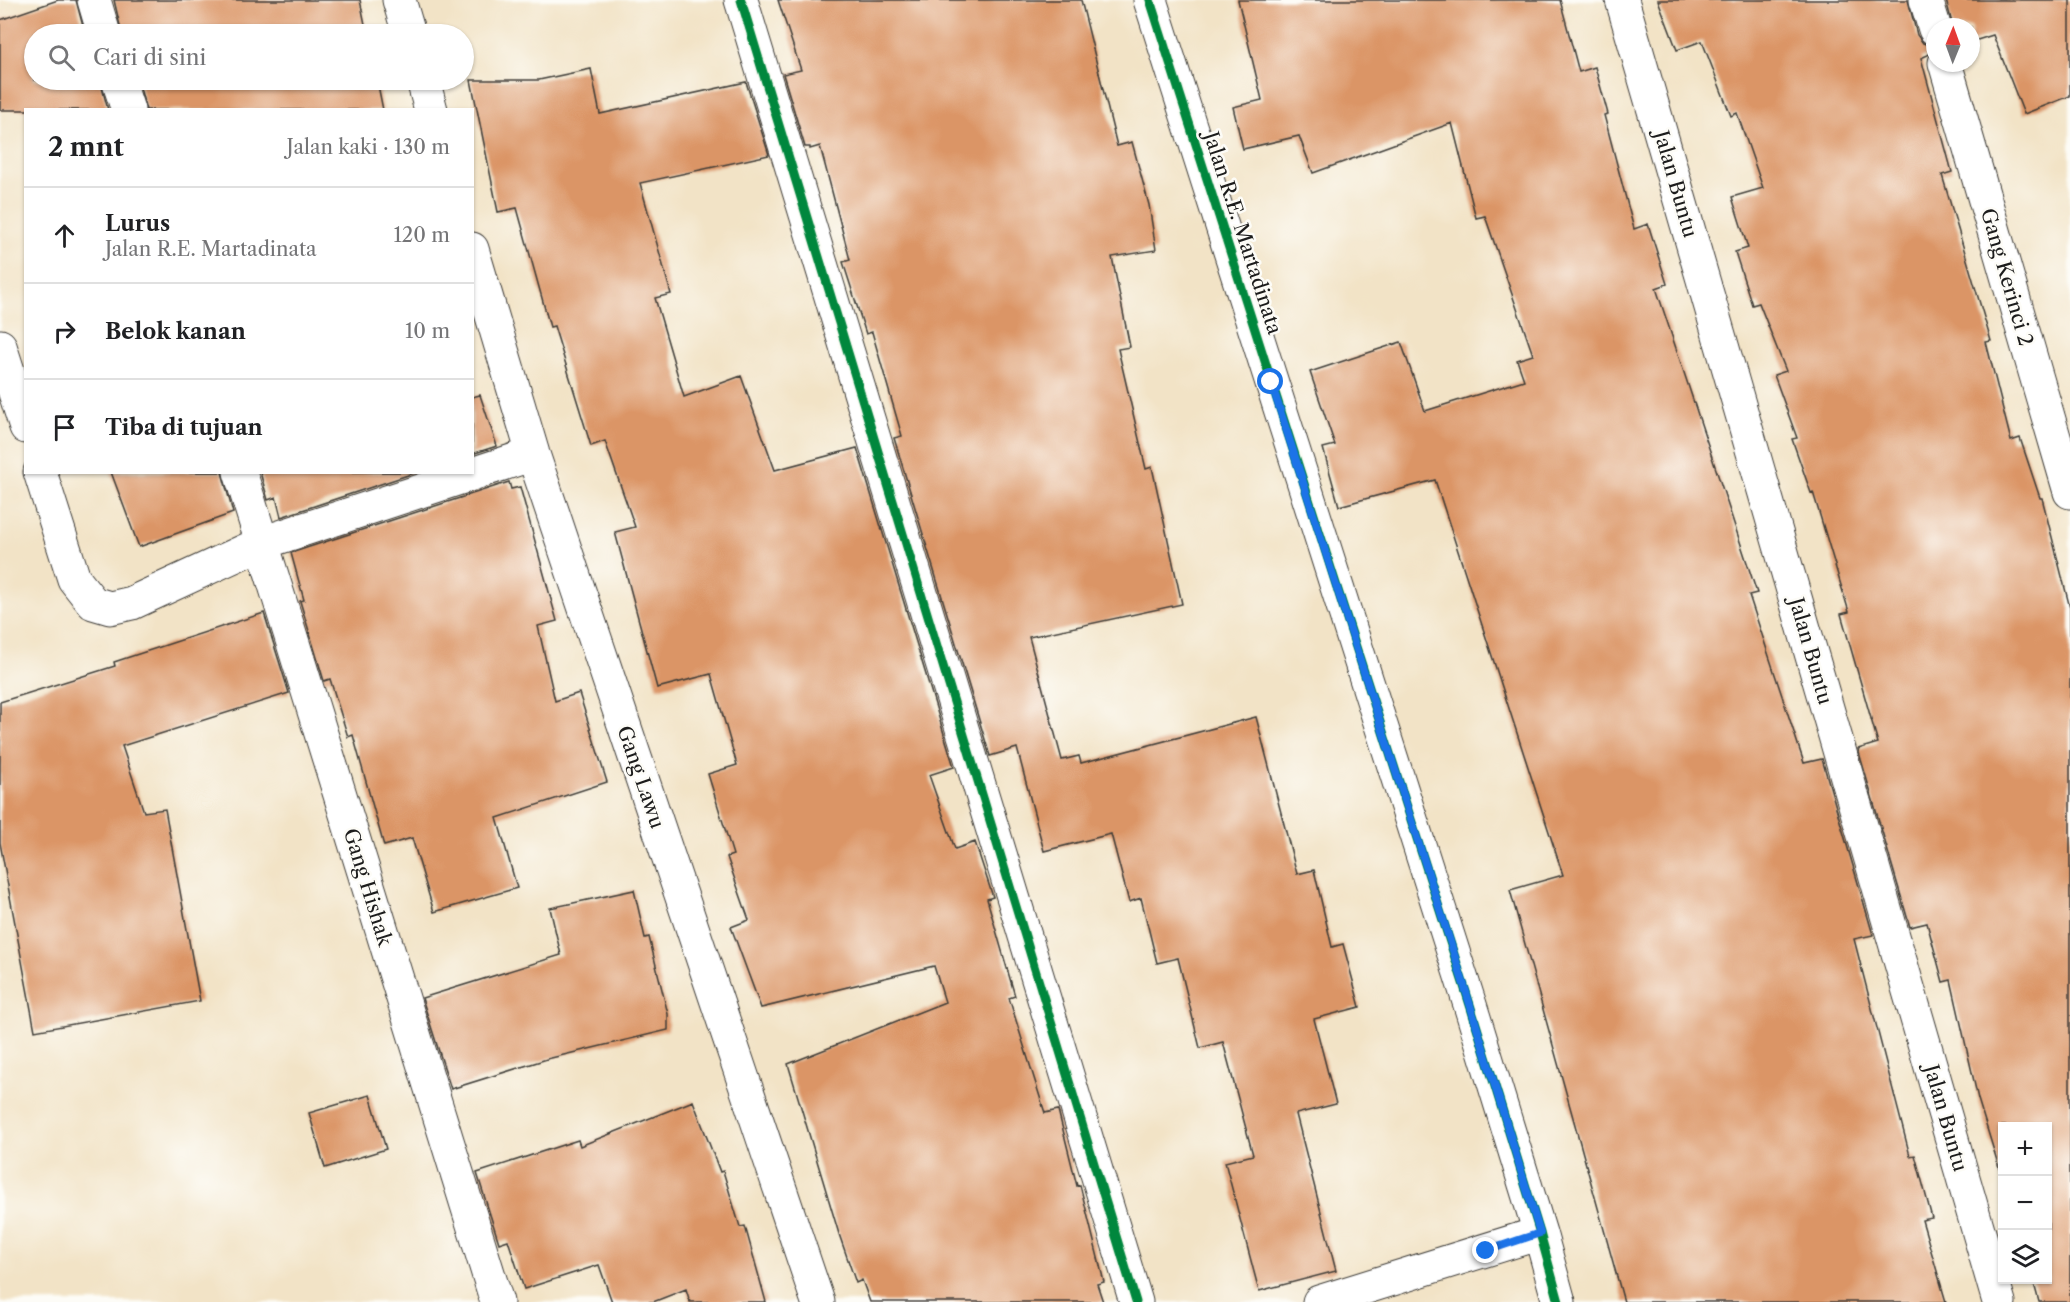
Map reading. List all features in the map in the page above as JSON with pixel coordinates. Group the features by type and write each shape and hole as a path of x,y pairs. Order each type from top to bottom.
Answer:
{"street":[{"path":"94,0 102,24"},
{"path":"399,0 407,24"},
{"path":"741,0 1136,1302"},
{"name":"Jalan R.E. Martadinata","path":"1150,0 1471,1008 1559,1302"},
{"name":"Jalan Buntu","path":"1622,0 1999,1302"},
{"path":"1926,0 1932,18"},
{"name":"Gang Kerinci 2","path":"1948,72 2070,492"},
{"path":"121,90 127,108"},
{"path":"426,90 430,108"},
{"name":"Gang Lawu","path":"474,256 533,454 818,1302"},
{"path":"0,345 24,421"},
{"path":"474,473 533,454"},
{"path":"41,474 74,579 93,603 110,608 132,603 262,543 472,474"},
{"name":"Gang Hishak","path":"241,474 497,1302"},
{"path":"1319,1302 1540,1233"}],"building":[{"path":"58,0 76,0 82,24 24,24 24,90 103,90 107,108 0,110 0,20"},
{"path":"114,0 360,0 365,24 120,24"},
{"path":"778,0 1081,0 1117,146 1132,142 1149,205 1156,250 1112,257 1130,347 1118,349 1146,469 1152,467 1182,604 1029,637 1062,760 1079,756 1081,763 1256,717 1297,874 1314,870 1332,947 1343,944 1360,1007 1314,1019 1336,1104 1296,1114 1336,1271 1259,1291 1225,1162 1253,1155 1223,1042 1200,1048 1178,958 1157,963 1141,898 1129,902 1111,834 1044,851 1017,748 990,756 894,438 902,436 872,332 866,334 843,262 850,260 820,146 810,149 810,147 805,147 783,74 801,70"},
{"path":"1238,0 1560,0 1579,72 1595,67 1608,114 1604,115 1634,229 1648,224 1667,284 1656,288 1757,593 1749,595 1804,763 1822,759 1873,935 1854,939 1910,1156 1915,1155 1932,1218 1922,1220 1946,1302 1624,1302 1510,890 1563,875 1435,480 1339,506 1323,448 1335,445 1310,372 1401,342 1425,411 1524,380 1517,360 1533,355 1485,216 1476,218 1452,123 1313,173 1299,136 1243,149 1233,107 1262,100"},
{"path":"1658,0 1908,0 1917,35 1926,44 1926,56 1921,58 1952,172 1942,175 1991,341 1986,342 2011,441 2020,438 2040,498 2042,498 2070,608 2070,1302 2039,1302 2034,1284 2052,1284 2052,1122 1998,1122 1998,1164 1978,1099 1951,980 1943,982 1927,923 1910,927 1858,749 1878,743 1841,614 1849,612 1813,492 1811,493 1792,439 1797,438 1774,375 1786,371 1759,303 1752,305 1735,252 1748,248 1732,197 1763,188 1737,113 1731,116 1702,41 1677,50"},
{"path":"1946,0 2070,0 2070,96 2024,114 1993,35 1980,39 1980,18 1951,18"},
{"path":"591,69 600,114 746,82 769,155 640,183 671,294 655,298 684,397 741,376 775,470 857,448 954,767 929,775 955,849 975,842 993,897 987,899 1015,996 1009,998 1045,1113 1058,1110 1077,1186 1080,1185 1104,1282 1097,1284 1103,1302 870,1302 862,1280 856,1283 788,1064 945,1002 934,966 761,1008 731,927 749,920 727,857 733,855 708,774 737,765 711,674 657,688 615,532 635,527 605,441 591,446 554,326 550,327 517,208 498,212 473,90 474,80 539,80"},
{"path":"141,90 379,90 383,108 145,108"},
{"path":"480,395 497,446 474,453 474,396"},
{"path":"112,474 223,474 233,513 139,547"},
{"path":"261,474 411,474 281,517 276,497 268,500"},
{"path":"509,482 511,489 520,487 557,621 538,626 555,701 579,693 607,782 497,818 517,888 434,912 412,838 384,846 353,735 348,737 330,679 324,681 300,601 304,600 291,553"},
{"path":"264,613 289,693 122,746 144,812 165,809 200,1001 35,1031 0,843 0,702 115,666 114,662"},
{"path":"634,890 645,938 649,937 668,1014 668,1030 547,1059 451,1089 422,998 561,955 550,908"},
{"path":"370,1095 386,1149 325,1168 309,1113"},
{"path":"693,1101 720,1172 723,1171 740,1227 745,1226 766,1302 690,1302 686,1289 653,1302 612,1302 599,1265 524,1289 508,1240 499,1243 477,1173 578,1140 580,1146"}],"cycle path":[{"path":"741,0 1136,1302"},
{"path":"1150,0 1471,1008 1559,1302"}],"route":[{"path":"1271,382 1464,985 1540,1233 1486,1251"}]}
